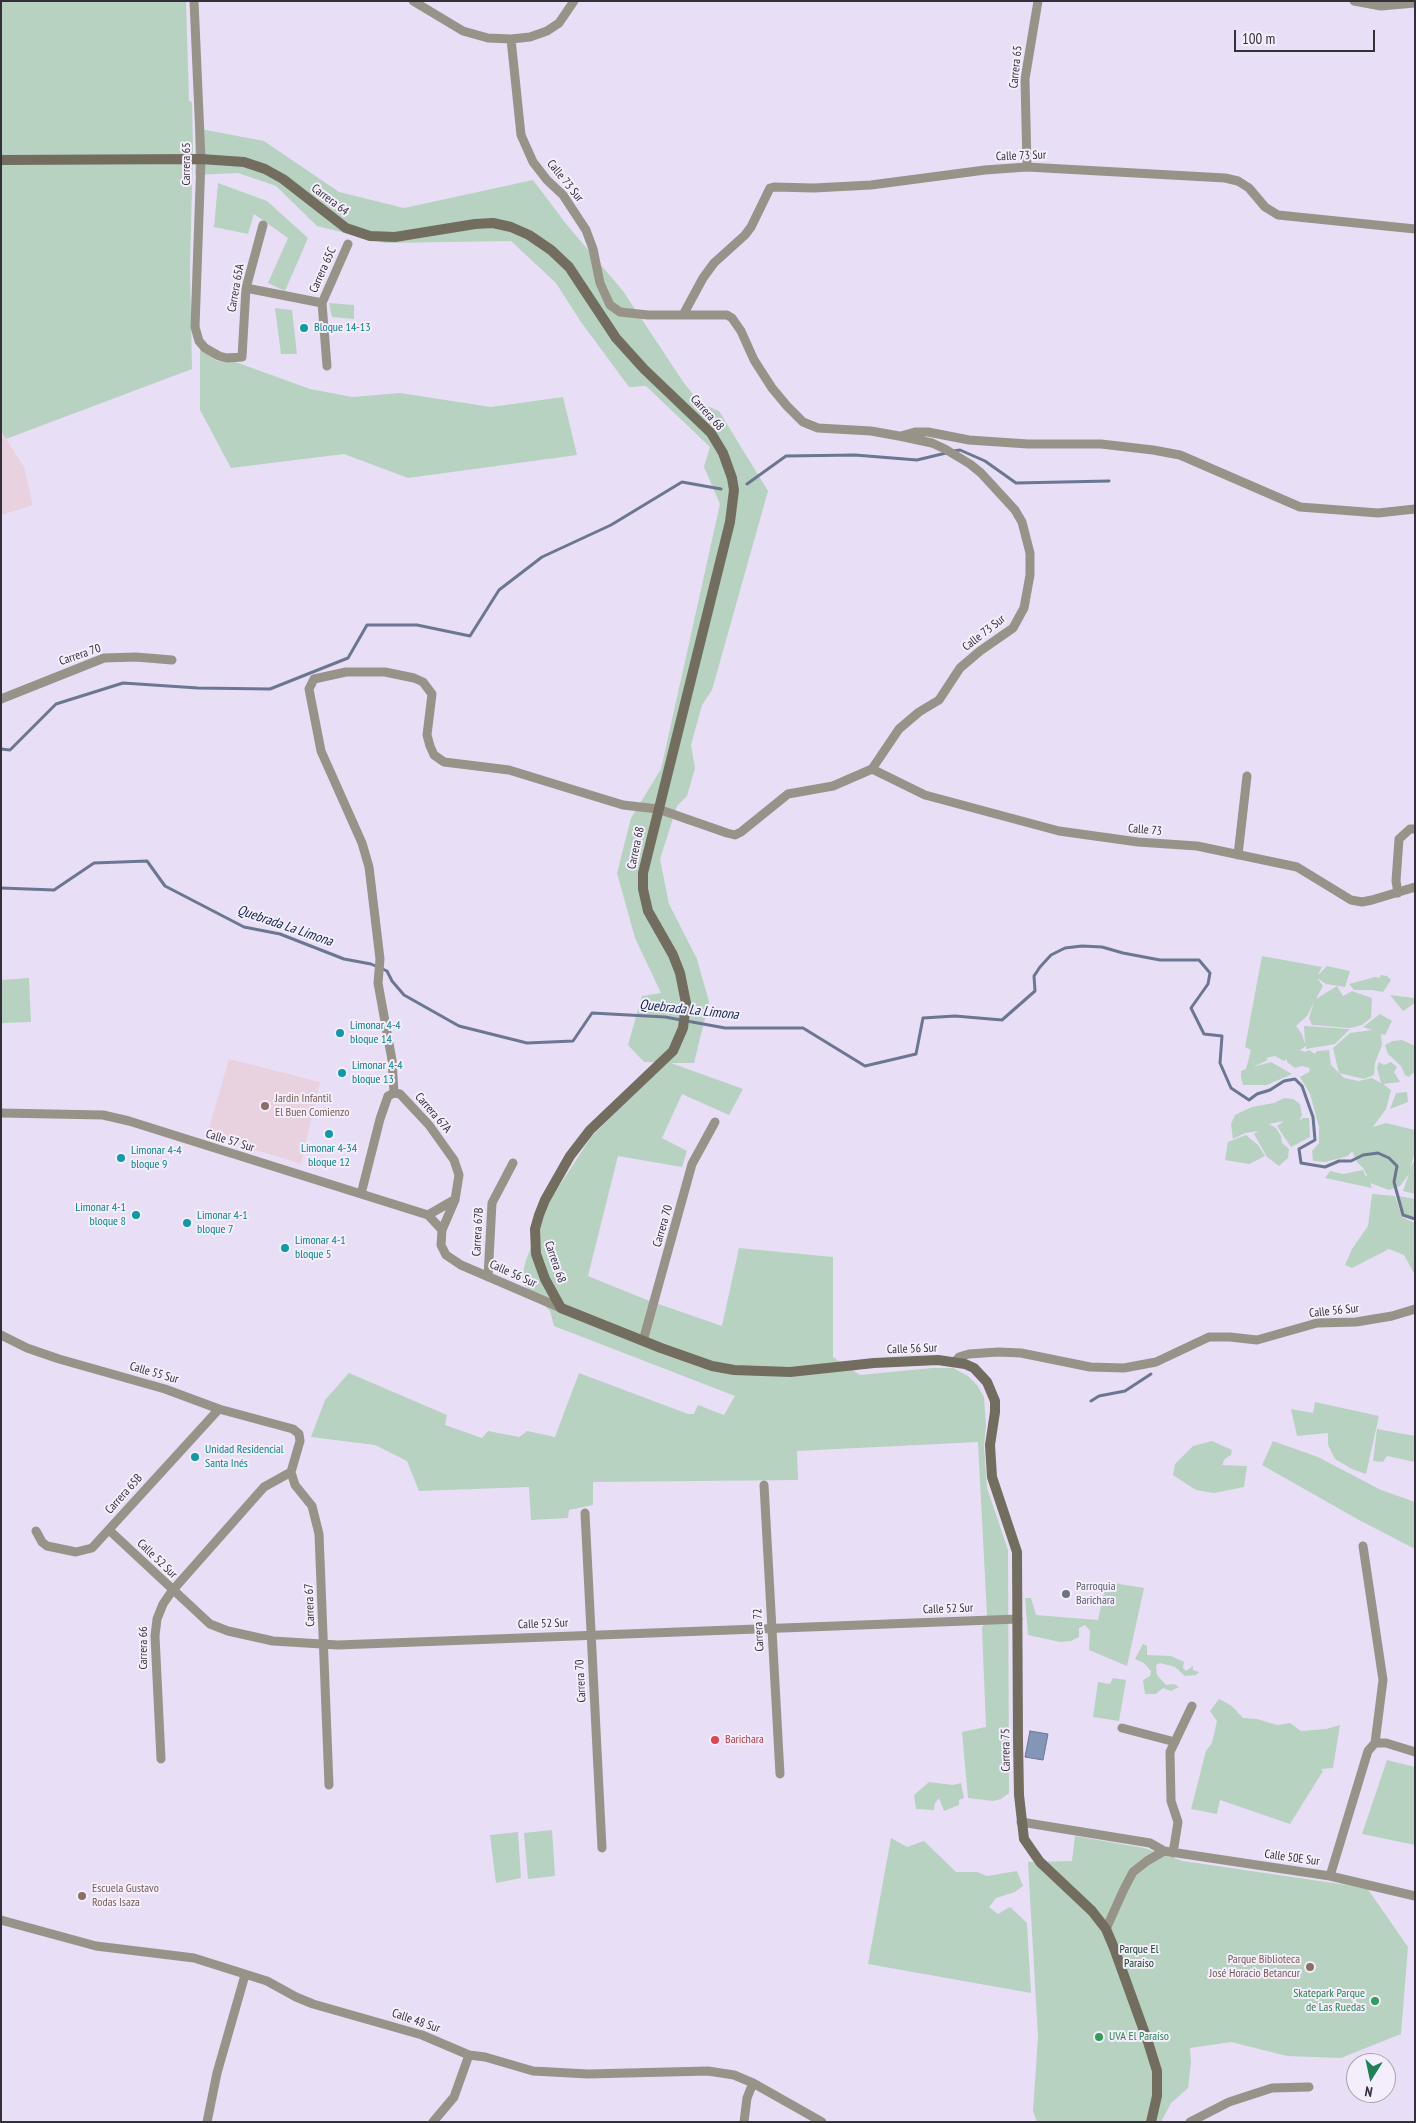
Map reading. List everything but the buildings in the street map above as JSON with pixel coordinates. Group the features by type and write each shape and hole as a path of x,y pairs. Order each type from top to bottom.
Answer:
{"street":[{"name":"Carrera 65","path":"194,1 201,159 195,327 199,341 212,353 227,358 242,357"},
{"path":"413,1 463,31 488,38 511,40 547,31 560,23 574,1"},
{"name":"Carrera 65","path":"1027,167 1025,79 1038,1"},
{"path":"1354,1 1381,6 1415,3"},
{"name":"Calle 73 Sur","path":"511,40 521,135 533,162 564,195 586,230 593,249 600,283 610,305 620,312 648,315 727,315 732,318 741,331 754,360 772,388 787,406 810,425 839,430 871,431 932,443 957,455 981,474 1015,510 1022,522 1030,553 1030,576 1024,608 1014,628 980,651 960,668 939,700 919,712 899,729 872,769"},
{"name":"Carrera 64","path":"1,160 201,159 244,162 265,168 283,179 346,228 370,236 395,237 451,227 493,223 511,227 529,235 551,250 569,267 616,338 644,369"},
{"name":"Calle 73 Sur","path":"683,315 703,278 714,263 751,227 770,188 871,185 985,170 1027,167 1225,178 1238,181 1250,188 1265,207 1278,215 1415,229"},
{"name":"Carrera 65A","path":"242,357 246,288 263,225"},
{"name":"Carrera 65C","path":"328,366 322,303 348,244"},
{"path":"246,288 322,303"},
{"name":"Carrera 68","path":"561,1308 545,1278 534,1242 535,1229 545,1200 570,1156 590,1130 673,1051 681,1034 685,1016 685,991 673,955 648,911 643,889 644,865 730,522 734,490 732,478 723,453 712,433 644,369"},
{"path":"899,436 915,432 928,432 970,440 1028,444 1102,444 1153,450 1180,455 1300,507 1330,511 1378,513 1415,509"},
{"name":"Carrera 70","path":"1,699 104,658 136,657 172,660"},
{"path":"394,1093 392,1060 378,983 380,959 369,867 362,843 321,752 309,689 314,678 346,672 385,672 414,678 423,682 432,694 427,735 434,755 444,762 509,770 623,805 658,809 735,835 751,825 778,800 788,794 832,786 872,769"},
{"name":"Calle 73","path":"872,769 925,796 1059,830 1138,842 1197,846 1297,868 1351,900 1362,902 1372,900 1415,887"},
{"path":"1238,855 1247,776"},
{"path":"1398,893 1396,881 1399,838 1410,829 1415,829"},
{"name":"Carrera 67A","path":"361,1194 380,1119 388,1096 394,1093 400,1094 429,1124 454,1160 459,1175 455,1200 442,1230"},
{"name":"Calle 57 Sur","path":"1,1113 103,1115 129,1121 428,1215 442,1230"},
{"name":"Carrera 70","path":"644,1341 692,1164 715,1122"},
{"name":"Carrera 67B","path":"488,1277 492,1203 512,1163"},
{"path":"428,1215 455,1200"},
{"name":"Calle 56 Sur","path":"442,1230 441,1245 446,1255 461,1265 644,1341 712,1366 734,1370 790,1372 874,1363 954,1362 959,1357 969,1354 998,1352 1022,1353 1090,1367 1124,1368 1156,1362 1209,1337 1257,1340 1317,1324 1356,1322 1392,1316 1415,1309"},
{"name":"Calle 55 Sur","path":"1,1335 27,1348 59,1359 165,1388 219,1409 293,1429 299,1434 300,1441 291,1472"},
{"name":"Carrera 75","path":"954,1362 965,1364 982,1375 995,1401 990,1445 992,1476 1017,1552 1018,1740 1021,1822 1024,1839 1040,1862 1077,1896 1106,1929 1132,1994 1157,2071 1157,2096 1151,2122"},
{"name":"Carrera 65B","path":"36,1530 42,1542 47,1546 76,1552 92,1548 219,1409"},
{"name":"Carrera 66","path":"161,1759 155,1636 157,1619 163,1604 172,1591 264,1487 291,1472"},
{"name":"Carrera 67","path":"291,1472 295,1485 312,1506 319,1534 328,1785"},
{"name":"Carrera 72","path":"764,1485 780,1774"},
{"name":"Carrera 70","path":"585,1514 602,1848"},
{"name":"Calle 52 Sur","path":"109,1530 172,1591 210,1624 273,1641 324,1645 1018,1619"},
{"path":"1330,1876 1368,1752 1375,1743 1384,1680 1363,1546"},
{"path":"1106,1929 1133,1872 1146,1861 1169,1852 1178,1822 1171,1801 1170,1752 1192,1706"},
{"path":"1122,1728 1175,1742"},
{"path":"1375,1743 1386,1743 1415,1752"},
{"name":"Calle 50E Sur","path":"1021,1822 1150,1843 1169,1852 1330,1876 1415,1896"},
{"name":"Calle 48 Sur","path":"1,1920 96,1946 194,1958 245,1976 267,1981 312,2004 422,2035 469,2055 547,2073 708,2071 734,2075 753,2083 822,2122"},
{"path":"206,2122 245,1976"},
{"path":"433,2122 454,2097 469,2055"},
{"path":"744,2122 747,2098 753,2083"},
{"path":"1190,2122 1229,2102 1272,2088 1309,2087"}],"shaded area":[{"path":"1,431 24,467 33,505 1,515"},
{"name":"Jardin Infantil El Buen Comienzo","path":"229,1059 320,1082 301,1164 207,1135"}],"green space":[{"path":"1,1 186,1 189,101 192,102 193,147 190,268 192,369 6,439 1,431"},
{"path":"195,128 264,141 339,192 404,208 533,180 567,225 623,291 684,383 700,403 719,411 768,491 712,690 702,705 691,745 695,768 687,796 677,806 660,859 669,904 697,959 709,1002 694,1063 671,1063 743,1089 729,1115 682,1094 662,1138 687,1151 682,1167 618,1156 588,1276 647,1300 722,1326 739,1248 833,1257 833,1357 860,1375 932,1368 953,1368 968,1376 977,1385 984,1397 986,1426 984,1446 987,1488 1008,1550 1009,1793 1001,1799 993,1801 968,1798 962,1732 986,1727 982,1628 987,1616 978,1442 797,1451 798,1480 593,1482 593,1505 569,1510 568,1518 531,1520 529,1487 419,1491 407,1461 375,1445 311,1437 325,1400 349,1373 447,1415 445,1425 482,1438 488,1431 519,1437 527,1431 555,1437 579,1373 688,1414 694,1414 698,1405 724,1415 735,1396 554,1326 550,1311 521,1282 526,1260 549,1202 591,1137 665,1062 644,1062 628,1045 642,996 661,993 635,938 617,873 631,818 661,769 720,504 704,467 710,447 646,386 629,387 581,322 556,283 511,241 385,243 317,226 276,186 238,173 195,175"},
{"path":"218,183 267,201 308,238 285,291 268,283 288,238 254,214 248,234 214,227"},
{"path":"329,303 354,305 354,319 332,317"},
{"path":"275,308 292,310 297,354 281,354"},
{"path":"200,348 217,361 230,360 310,389 352,397 400,393 491,407 563,397 577,455 408,478 344,454 231,468 200,410"},
{"path":"1262,956 1322,967 1318,975 1327,966 1350,971 1345,987 1326,984 1317,978 1323,986 1316,999 1337,986 1343,996 1352,991 1372,998 1371,1018 1362,1025 1350,1028 1312,1025 1309,1018 1314,1002 1307,1016 1296,1026 1302,1034 1305,1044 1304,1026 1350,1029 1335,1044 1306,1049 1306,1046 1300,1050 1305,1052 1309,1050 1315,1054 1317,1051 1329,1050 1331,1065 1344,1078 1359,1081 1372,1078 1381,1083 1377,1068 1379,1062 1384,1065 1391,1062 1397,1067 1394,1072 1400,1082 1383,1084 1391,1090 1386,1109 1373,1127 1386,1123 1415,1130 1415,1152 1410,1169 1415,1159 1415,1194 1403,1191 1409,1174 1400,1186 1389,1190 1370,1183 1372,1188 1325,1178 1330,1171 1343,1174 1363,1170 1366,1177 1367,1175 1357,1162 1352,1151 1348,1156 1325,1162 1313,1161 1312,1151 1319,1143 1319,1127 1310,1094 1300,1077 1309,1072 1310,1068 1302,1066 1295,1068 1287,1062 1287,1059 1284,1061 1275,1056 1266,1058 1268,1060 1253,1067 1271,1062 1292,1074 1267,1085 1243,1085 1241,1071 1246,1069 1251,1050 1245,1047"},
{"path":"1380,975 1387,976 1391,980 1383,992 1354,990 1349,984 1375,977 1380,978"},
{"path":"29,978 31,1022 1,1023 1,980"},
{"path":"1390,995 1415,998 1415,1003 1403,1011"},
{"path":"1380,1014 1392,1021 1385,1035 1381,1034 1382,1045 1375,1063 1374,1075 1364,1079 1339,1073 1333,1048 1350,1033 1372,1030 1363,1027"},
{"path":"1402,1040 1415,1046 1415,1074 1413,1073 1409,1077 1405,1075 1401,1066 1388,1054 1385,1045 1393,1041"},
{"path":"1407,1092 1408,1102 1390,1109 1396,1093"},
{"path":"1284,1098 1293,1099 1300,1104 1302,1115 1299,1121 1303,1118 1309,1118 1310,1137 1291,1147 1277,1126 1284,1121 1269,1124 1276,1128 1281,1136 1282,1143 1289,1149 1288,1158 1279,1166 1267,1157 1254,1134 1258,1131 1245,1133 1233,1139 1231,1124 1235,1115 1252,1107 1274,1103"},
{"path":"1246,1135 1258,1145 1265,1156 1249,1164 1225,1160 1228,1142"},
{"path":"1372,1194 1395,1196 1402,1217 1415,1223 1415,1275 1404,1255 1389,1249 1352,1268 1345,1265 1352,1249 1368,1226"},
{"path":"1399,1196 1415,1199 1415,1218 1403,1215"},
{"path":"1315,1402 1379,1416 1366,1474 1352,1469 1335,1459 1328,1445 1328,1433 1297,1436 1291,1409 1313,1413"},
{"path":"1377,1429 1415,1436 1415,1462 1387,1456 1383,1462 1373,1461"},
{"path":"1212,1441 1232,1450 1231,1455 1225,1459 1222,1465 1247,1466 1244,1487 1214,1493 1196,1490 1173,1475 1175,1464 1193,1446"},
{"path":"1273,1441 1318,1457 1381,1490 1415,1502 1415,1549 1359,1520 1262,1465"},
{"path":"1106,1582 1144,1588 1127,1666 1089,1650 1090,1631 1085,1625 1079,1628 1079,1637 1071,1641 1060,1642 1028,1635 1025,1598 1031,1598 1036,1615 1098,1620"},
{"path":"1143,1644 1147,1646 1147,1655 1171,1656 1184,1662 1183,1668 1186,1671 1193,1666 1193,1670 1199,1672 1196,1675 1185,1676 1175,1667 1160,1663 1156,1665 1157,1675 1166,1685 1174,1684 1179,1687 1171,1691 1163,1688 1156,1694 1145,1694 1143,1680 1150,1676 1151,1671 1144,1663 1135,1659"},
{"path":"1113,1678 1126,1680 1119,1721 1093,1717 1098,1682 1110,1684"},
{"path":"1219,1699 1232,1706 1243,1718 1257,1719 1277,1725 1290,1723 1301,1731 1326,1729 1340,1725 1333,1768 1321,1769 1323,1771 1290,1824 1220,1800 1217,1814 1191,1809 1206,1751 1212,1743 1217,1721 1210,1711"},
{"path":"1387,1760 1415,1767 1415,1845 1362,1834"},
{"path":"929,1782 953,1785 961,1783 964,1798 959,1800 959,1805 944,1811 939,1798 935,1803 934,1810 916,1809 914,1795"},
{"path":"552,1830 555,1876 528,1879 524,1833"},
{"path":"518,1832 521,1878 496,1883 490,1835"},
{"name":"Parque El Paraíso","path":"1075,1836 1144,1848 1183,1861 1367,1888 1408,1947 1401,2034 1354,2053 1346,2053 1346,2056 1341,2058 1287,2056 1231,2042 1190,2048 1191,2063 1188,2088 1171,2103 1161,2122 1037,2122 1033,2111 1038,2037 1028,1862 1072,1861"},
{"path":"891,1838 907,1847 924,1841 956,1872 977,1872 987,1876 1017,1871 1023,1886 1015,1892 996,1898 989,1907 998,1914 1010,1907 1027,1923 1031,1993 868,1964"}],"water":[{"path":"1030,1731 1048,1734 1043,1760 1025,1757"}],"waterway":[{"path":"953,451 960,450 985,461 1016,483 1109,481"},
{"path":"747,484 786,456 855,455 917,460 946,453"},
{"path":"1,749 10,750 56,704 123,683 198,688 270,689 348,658 367,625 417,625 470,636 499,590 542,557 611,525 682,482 721,489"},
{"name":"Quebrada La Limona","path":"1,888 54,890 94,863 147,861 165,886 244,927 280,934 344,959 371,964 387,971 392,981 404,995 459,1026 527,1043 573,1041 592,1013 665,1017 725,1028 803,1028 865,1066 916,1054 923,1018 955,1016 1002,1020 1035,991 1034,976 1040,967 1051,955 1065,948 1082,946 1102,947 1160,960 1199,960 1210,973 1208,984 1191,1008 1204,1034 1222,1036 1220,1063 1231,1088 1249,1100 1284,1081 1295,1079 1302,1086 1313,1117 1315,1140 1299,1149 1301,1163 1325,1167 1339,1161 1351,1161 1363,1155 1378,1153 1389,1158 1397,1166 1394,1182 1403,1215 1415,1219"},
{"path":"1091,1401 1099,1396 1125,1391 1151,1374"}],"place":[{"name":"Bloque 14-13","path":"304,328"},
{"name":"Limonar 4-4 bloque 14","path":"340,1033"},
{"name":"Limonar 4-4 bloque 13","path":"342,1073"},
{"name":"Jardin Infantil El Buen Comienzo","path":"265,1106"},
{"name":"Limonar 4-34 bloque 12","path":"329,1134"},
{"name":"Limonar 4-4 bloque 9","path":"121,1158"},
{"name":"Limonar 4-1 bloque 8","path":"136,1215"},
{"name":"Limonar 4-1 bloque 7","path":"187,1223"},
{"name":"Limonar 4-1 bloque 5","path":"285,1248"},
{"name":"Unidad Residencial Santa Inés","path":"195,1457"},
{"name":"Parroquia Barichara","path":"1066,1594"},
{"name":"Barichara","path":"715,1740"},
{"name":"Escuela Gustavo Rodas Isaza","path":"82,1896"},
{"name":"Parque Biblioteca José Horacio Betancur","path":"1310,1967"},
{"name":"Skatepark Parque de Las Ruedas","path":"1375,2001"},
{"name":"UVA El Paraíso","path":"1099,2037"}]}
